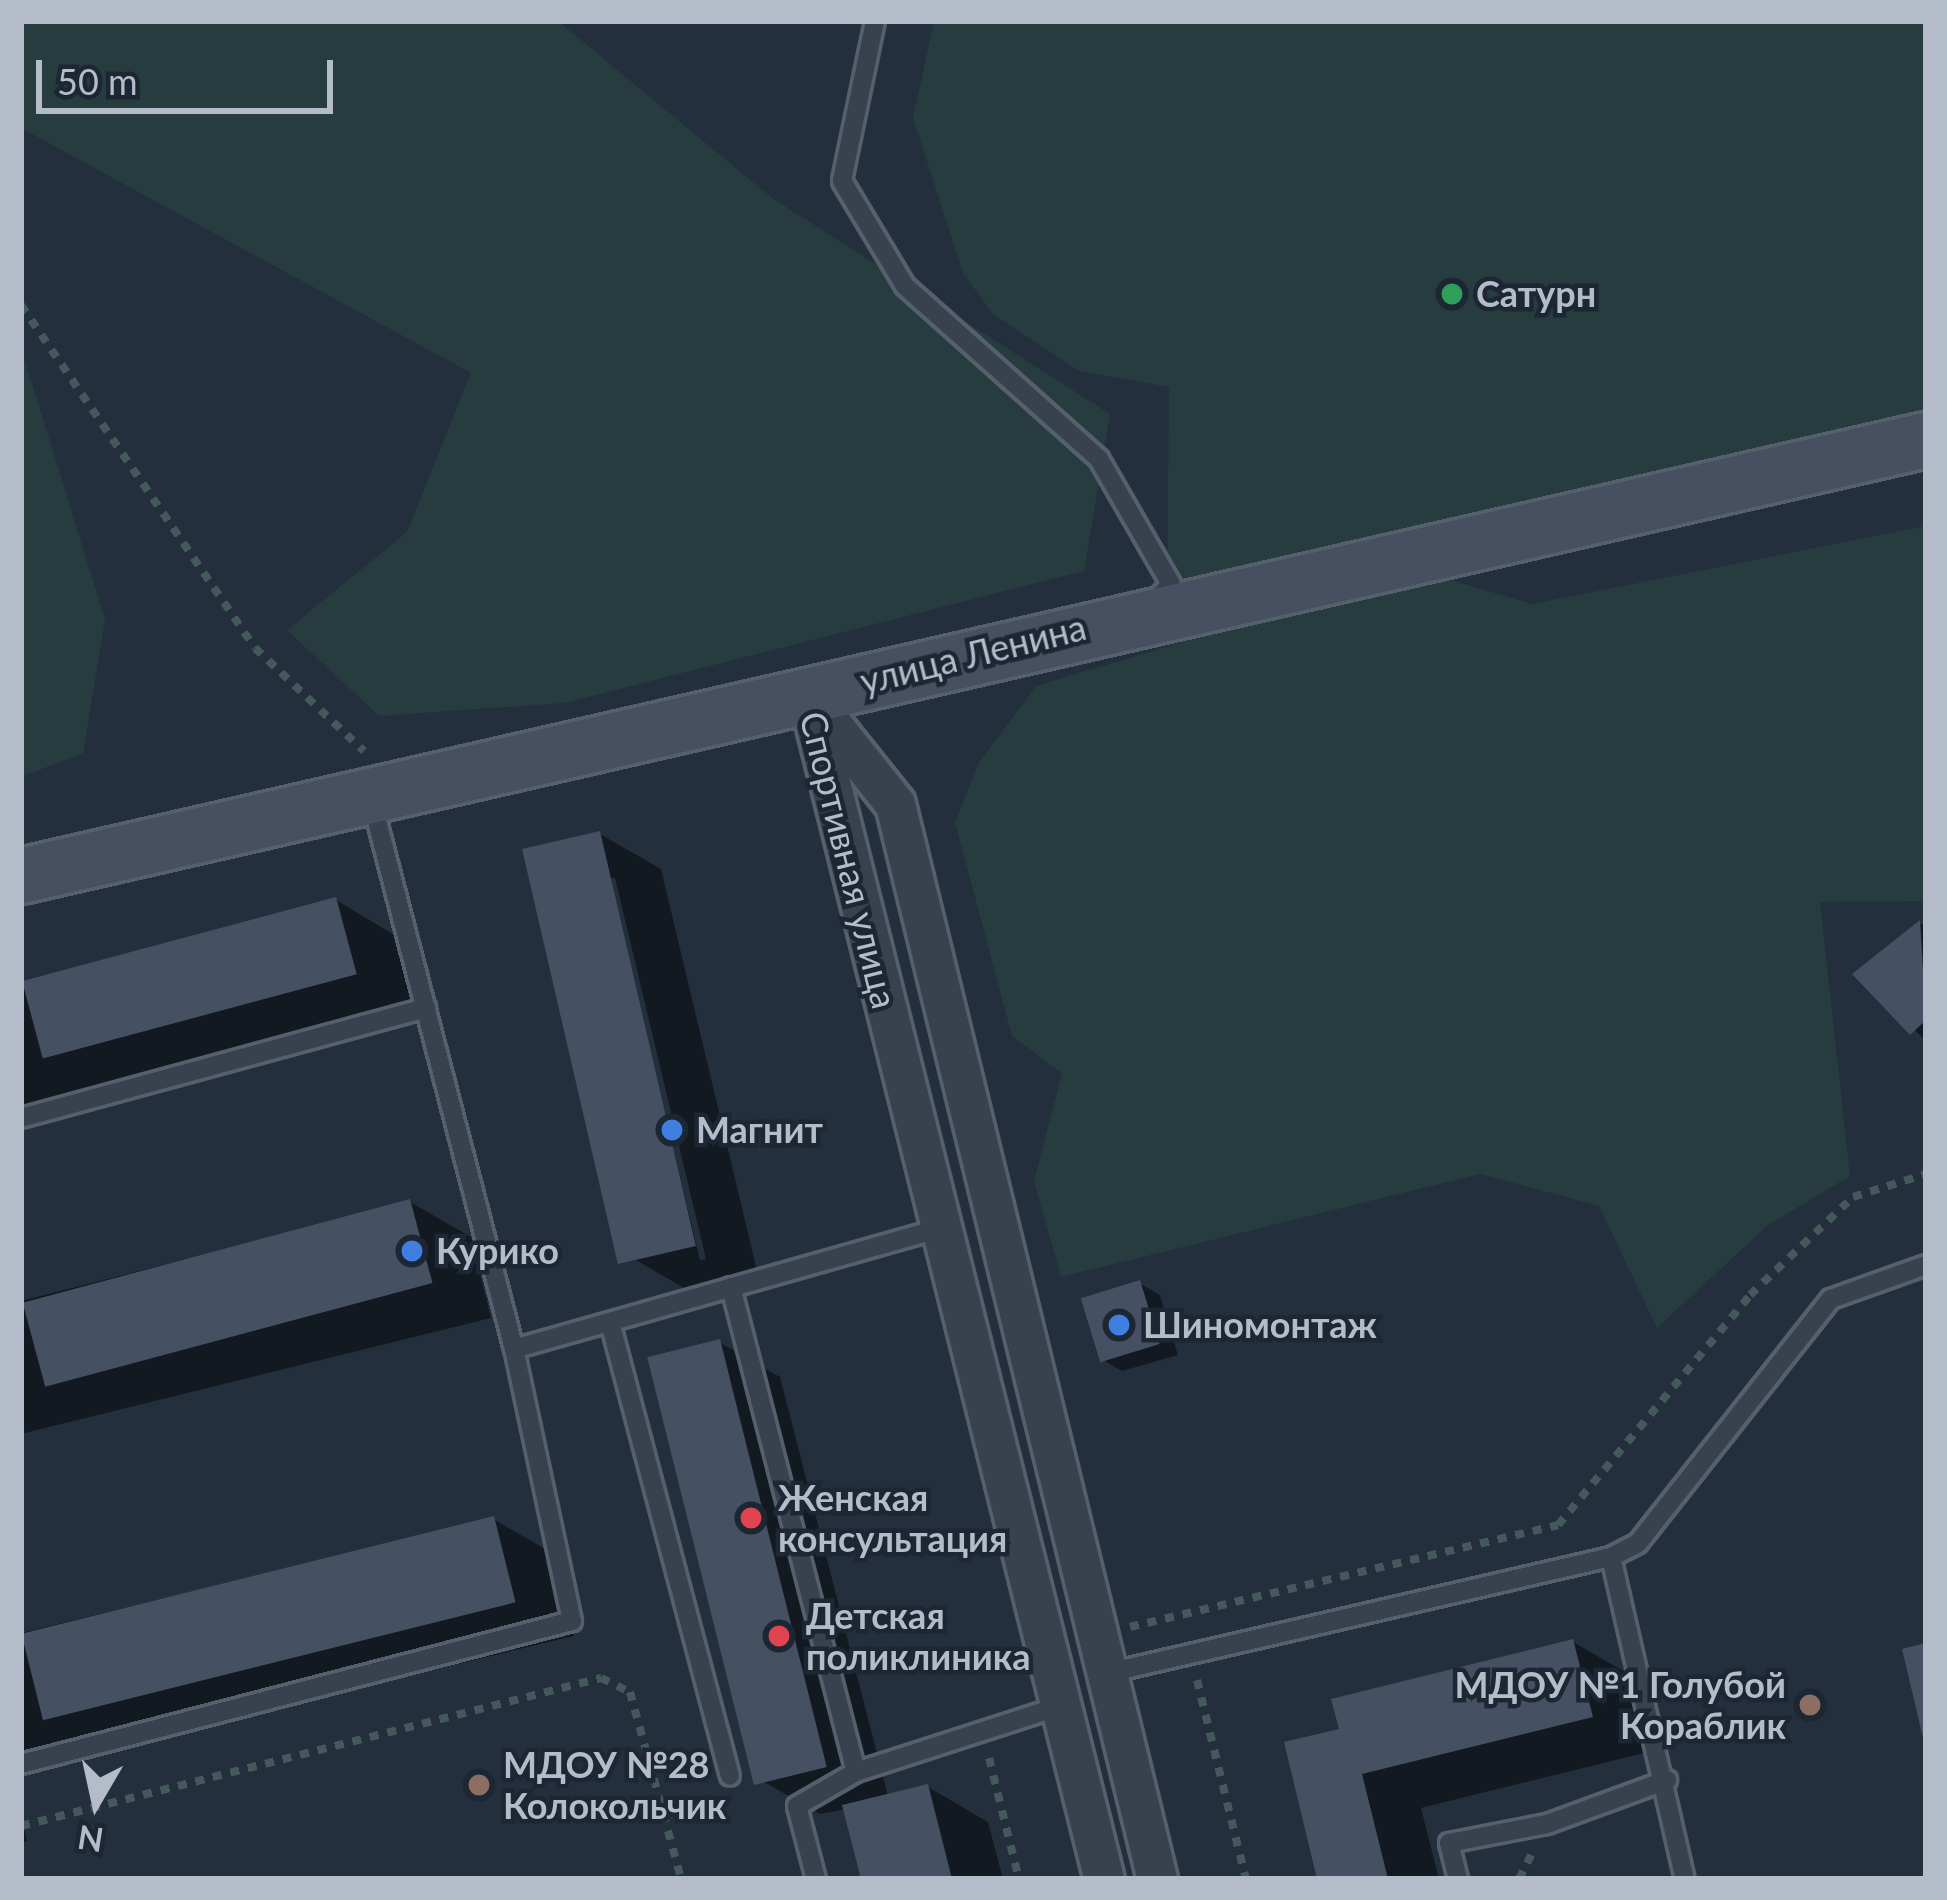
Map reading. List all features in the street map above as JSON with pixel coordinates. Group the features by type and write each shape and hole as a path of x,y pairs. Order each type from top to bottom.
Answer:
{"street":[{"name":"улица Ленина","path":"21,876 385,788 808,695 1147,610 1926,440"},
{"name":"Спортивная улица","path":"808,695 1104,1879"},
{"name":"Спортивная улица","path":"808,695 895,804 1157,1879"}],"lane":[{"path":"875,21 842,182 905,286 1099,459 1171,584 1147,610"},
{"path":"21,1764 572,1621 514,1348 426,1008 385,788"},
{"path":"21,1118 426,1008"},
{"path":"514,1348 939,1228"},
{"path":"1108,1673 1611,1557 1638,1543 1832,1298 1926,1265"},
{"path":"731,1287 856,1772"},
{"path":"610,1322 730,1775"},
{"path":"1611,1557 1667,1780 1685,1879"},
{"path":"816,1879 797,1806 856,1772 1060,1706"},
{"path":"1458,1879 1449,1843 1547,1824 1667,1780"}],"path":[{"path":"21,305 255,648 385,788"},
{"path":"1099,1634 1558,1525 1750,1295 1853,1197 1926,1174"},
{"path":"1183,1614 1246,1879"},
{"path":"21,1826 601,1678 630,1692 681,1879"},
{"path":"982,1732 1019,1879"}],"green space":[{"path":"21,21 558,21 772,198 1110,414 1084,571 564,703 379,716 287,630 407,532 471,373 21,128"},
{"name":"Сатурн","path":"934,21 1926,21 1926,434 1167,595 1169,387 1079,371 993,314 963,273 913,118"},
{"path":"21,348 105,619 83,753 21,777"},
{"path":"1926,526 1926,901 1820,902 1850,1176 1768,1225 1657,1328 1599,1206 1480,1174 1061,1277 1034,1181 1062,1073 1012,1036 955,822 978,764 1036,686 1420,571 1532,604"}],"building":[{"path":"600,831 696,1246 618,1264 522,849"},
{"path":"336,897 357,974 43,1058 22,981"},
{"path":"1920,920 1926,1020 1910,1035 1852,974"},
{"path":"410,1199 433,1283 45,1387 23,1303"},
{"path":"1140,1280 1160,1344 1100,1362 1081,1298"},
{"path":"720,1339 827,1767 754,1785 647,1357"},
{"path":"494,1516 516,1602 43,1720 21,1634"},
{"path":"1573,1639 1593,1717 1362,1774 1388,1879 1317,1879 1284,1742 1339,1729 1331,1699"},
{"path":"1926,1643 1926,1742 1924,1742 1902,1649"},
{"path":"928,1784 952,1879 861,1879 842,1805"}],"place":[{"name":"Сатурн","path":"1452,294"},
{"name":"Магнит","path":"672,1130"},
{"name":"Курико","path":"412,1251"},
{"name":"Шиномонтаж","path":"1119,1325"},
{"name":"Женская консультация","path":"751,1518"},
{"name":"Детская поликлиника","path":"779,1636"},
{"name":"МДОУ №1 Голубой Кораблик","path":"1810,1705"},
{"name":"МДОУ №28 Колокольчик","path":"479,1785"}]}
